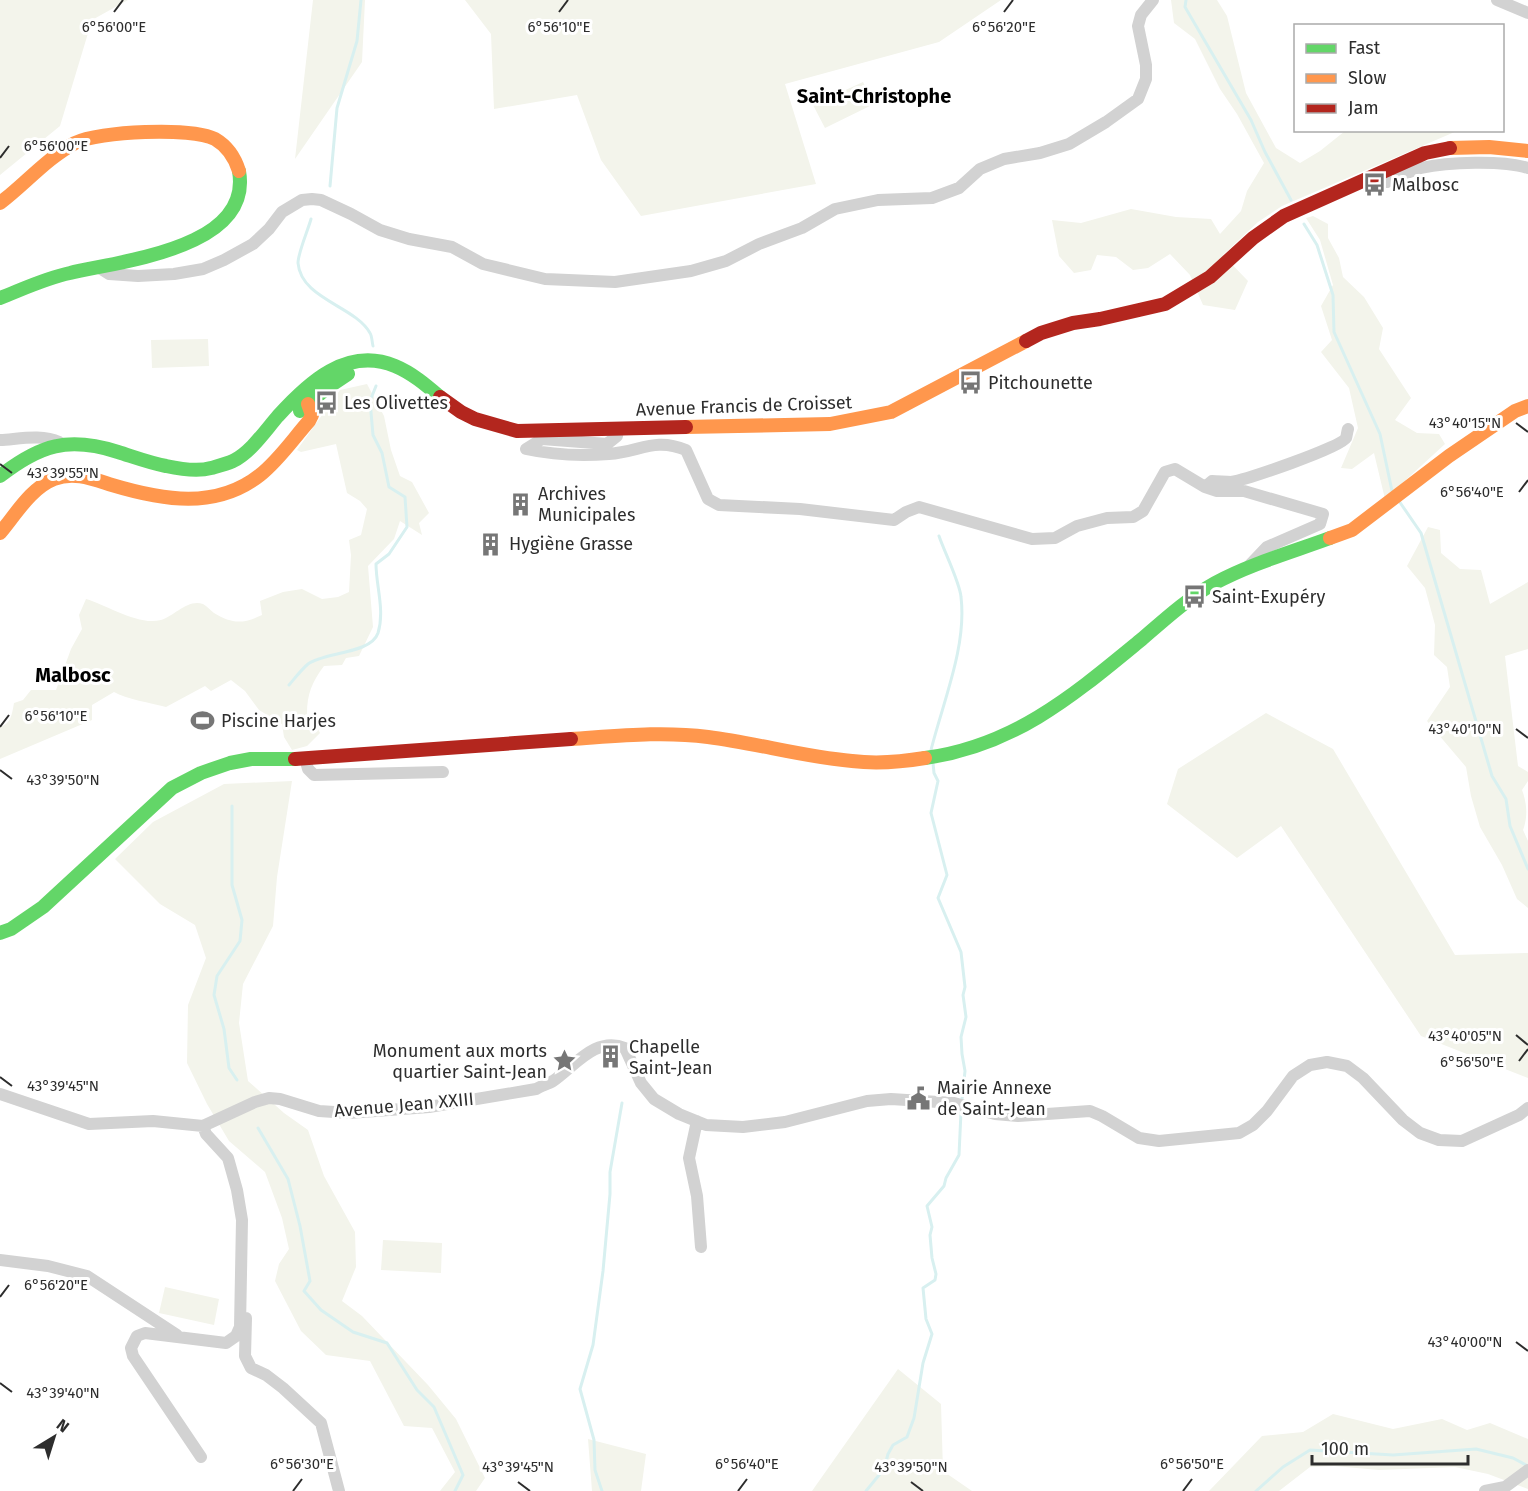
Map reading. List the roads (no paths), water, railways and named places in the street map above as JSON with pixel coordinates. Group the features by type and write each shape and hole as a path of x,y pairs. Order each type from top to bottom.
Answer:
{"main road":[{"path":"0,203 59,152 89,137 108,134 203,134 225,145 233,155 238,167 240,189 232,208 218,224 192,241 156,256 65,274 0,298"},
{"name":"Avenue Francis de Croisset","path":"306,397 327,372 354,361 369,360 385,363 410,373 461,411 495,426 517,431 830,423 856,420 891,412 1041,333 1073,323 1165,304 1210,278 1269,225 1284,216 1425,153 1444,148 1488,146 1528,151"},
{"path":"0,476 40,450 63,444 87,443 172,470 204,470 219,467 235,460 288,407 352,373 385,363"},
{"path":"0,485 42,458 67,452 112,459 164,478 183,481 214,478 231,472 245,463 286,422 306,397"},
{"path":"0,532 32,494 50,480 68,475 82,476 167,500 190,501 228,493 261,475 309,421 312,416 306,397"},
{"path":"0,933 11,929 43,907 153,807 217,777 278,760 658,733 716,737 860,762 935,757 963,750 1020,729 1044,716 1194,597 1215,584 1245,570 1352,530 1449,456 1515,411 1528,406"}],"street":[{"path":"97,266 100,270 110,274 138,276 174,274 203,269 253,244 282,212 302,200 312,199 331,205 380,230 409,239 452,247 483,264 545,279 615,282 691,271 726,261 759,244 802,228 835,209 878,200 932,198 959,188 980,169 1004,159 1040,153 1070,144 1138,99 1146,79 1146,65 1138,26 1141,15 1153,0"},
{"path":"1497,0 1528,13"},
{"path":"1379,173 1382,181 1387,182 1419,168 1442,164 1509,164 1528,168"},
{"path":"618,428 617,436 608,444 542,439 526,449 547,454 611,454 655,444 675,446 686,450 708,499 719,506 800,509 894,520 919,507 1032,539 1055,538 1077,526 1107,518 1133,517 1143,511 1166,472 1175,469 1205,487 1217,491 1244,491 1323,514 1320,524 1266,547 1245,570"},
{"path":"1205,487 1212,481 1230,482 1254,476 1337,446 1346,438 1348,429"},
{"path":"0,440 41,438 52,439 63,444"},
{"path":"305,758 308,769 314,775 443,772"},
{"name":"Avenue Jean XXIII","path":"203,1126 269,1098 280,1099 319,1112 349,1113 429,1107 536,1089 552,1082 571,1065 596,1048 607,1045 626,1048 640,1083 654,1099 697,1121"},
{"path":"701,1247 697,1196 689,1158 697,1121 706,1125 743,1127 785,1122 867,1101 891,1099 954,1103 995,1114 1018,1116 1090,1111 1138,1138 1170,1140 1239,1133 1253,1125 1267,1111 1293,1076 1310,1065 1327,1062 1347,1066 1364,1078 1403,1120 1420,1133 1439,1140 1462,1141 1519,1115 1528,1108"},
{"path":"0,1094 88,1124 153,1121 203,1126 206,1134 228,1158 237,1190 242,1227 241,1312 240,1327 236,1335 226,1343 145,1333 136,1336 131,1348 133,1356 201,1457"},
{"path":"242,1227 248,1244 245,1356 251,1368 266,1375 283,1388 321,1423 339,1491"},
{"path":"0,1260 48,1266 87,1276 177,1336"},
{"path":"1485,1491 1505,1487 1526,1472"}],"waterway":[{"path":"330,186 337,108 357,41 361,0"},
{"path":"1186,0 1185,7 1251,120 1291,200"},
{"path":"311,219 298,259 301,275 318,294 363,324 371,334 373,346"},
{"path":"1304,224 1317,245 1333,295 1334,332 1380,434 1392,491"},
{"path":"289,685 308,664 357,649 374,640 378,633 381,616 376,564 389,554 407,527 405,497 389,487 382,453 373,435 370,401 376,386"},
{"path":"1399,501 1421,533 1492,776 1506,799 1510,826 1528,869"},
{"path":"931,750 953,674 961,635 962,616 960,591 939,536"},
{"path":"933,763 938,781 931,813 947,875 938,898 961,952 965,987 963,995 966,1017 961,1037 965,1071 962,1099"},
{"path":"232,806 232,885 242,920 240,941 217,976 214,995 224,1029 229,1068 237,1080"},
{"path":"602,1491 595,1470 594,1440 580,1389 593,1345 603,1271 610,1172 622,1103"},
{"path":"866,1491 884,1469 893,1445 907,1437 914,1418 923,1363 932,1334 926,1319 923,1288 935,1280 936,1274 930,1235 932,1227 927,1206 944,1186 959,1155 961,1112"},
{"path":"258,1128 288,1179 300,1226 310,1281 304,1291 321,1310 353,1332 387,1343 417,1390 434,1407 463,1475 455,1491"},
{"path":"1256,1491 1283,1467 1310,1450 1393,1455 1476,1449 1513,1458 1528,1466"}],"place":[{"name":"Malbosc","path":"1374,185"},
{"name":"Pitchounette","path":"970,383"},
{"name":"Les Olivettes","path":"326,403"},
{"name":"Archives Municipales","path":"520,504"},
{"name":"Hygiène Grasse","path":"491,544"},
{"name":"Saint-Exupéry","path":"1194,597"},
{"name":"Piscine Harjes","path":"203,721"},
{"name":"Chapelle Saint-Jean","path":"611,1057"},
{"name":"Monument aux morts quartier Saint-Jean","path":"565,1061"},
{"name":"Mairie Annexe de Saint-Jean","path":"919,1098"}],"district":[{"name":"Saint-Christophe","path":"874,96"},
{"name":"Malbosc","path":"73,675"}]}
